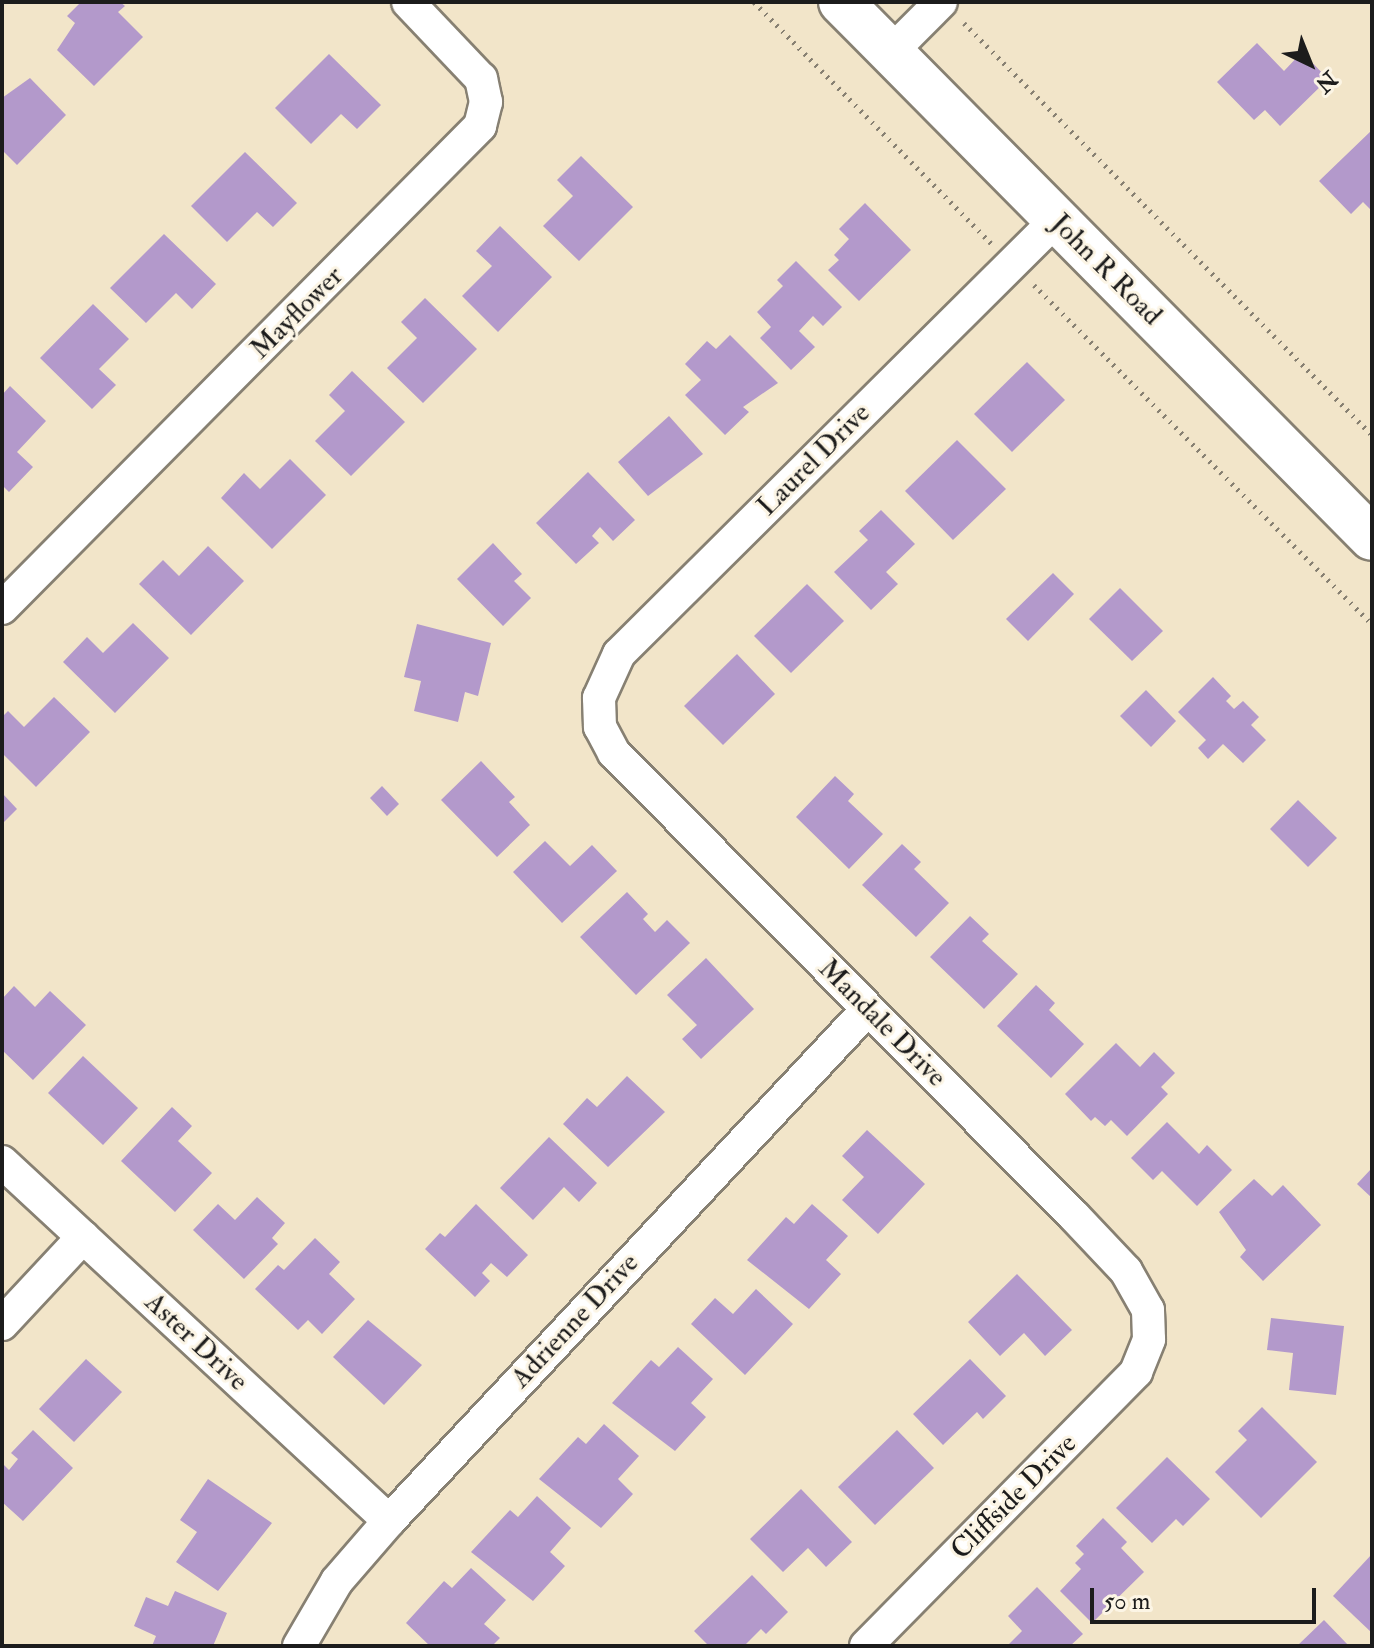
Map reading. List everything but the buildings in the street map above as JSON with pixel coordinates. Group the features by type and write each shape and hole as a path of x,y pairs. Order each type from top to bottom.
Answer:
{"main road":[{"name":"John R Road","path":"841,2 1372,538"}],"street":[{"name":"Mayflower","path":"2,608 480,126 486,102 481,79 408,2"},
{"path":"890,53 941,2"},
{"name":"Laurel Drive","path":"598,715 601,688 619,654 1056,220"},
{"name":"Mandale Drive","path":"598,715 604,739 636,777 1126,1271 1148,1310 1149,1339"},
{"name":"Adrienne Drive","path":"299,1646 337,1581 389,1521 868,1009"},
{"name":"Aster Drive","path":"2,1162 389,1521"},
{"path":"2,1324 83,1237"},
{"name":"Cliffside Drive","path":"866,1646 1117,1394 1136,1372 1149,1339"}],"path":[{"path":"754,2 991,242"},
{"path":"971,30 1372,435"},
{"path":"1034,285 1372,624"}]}
